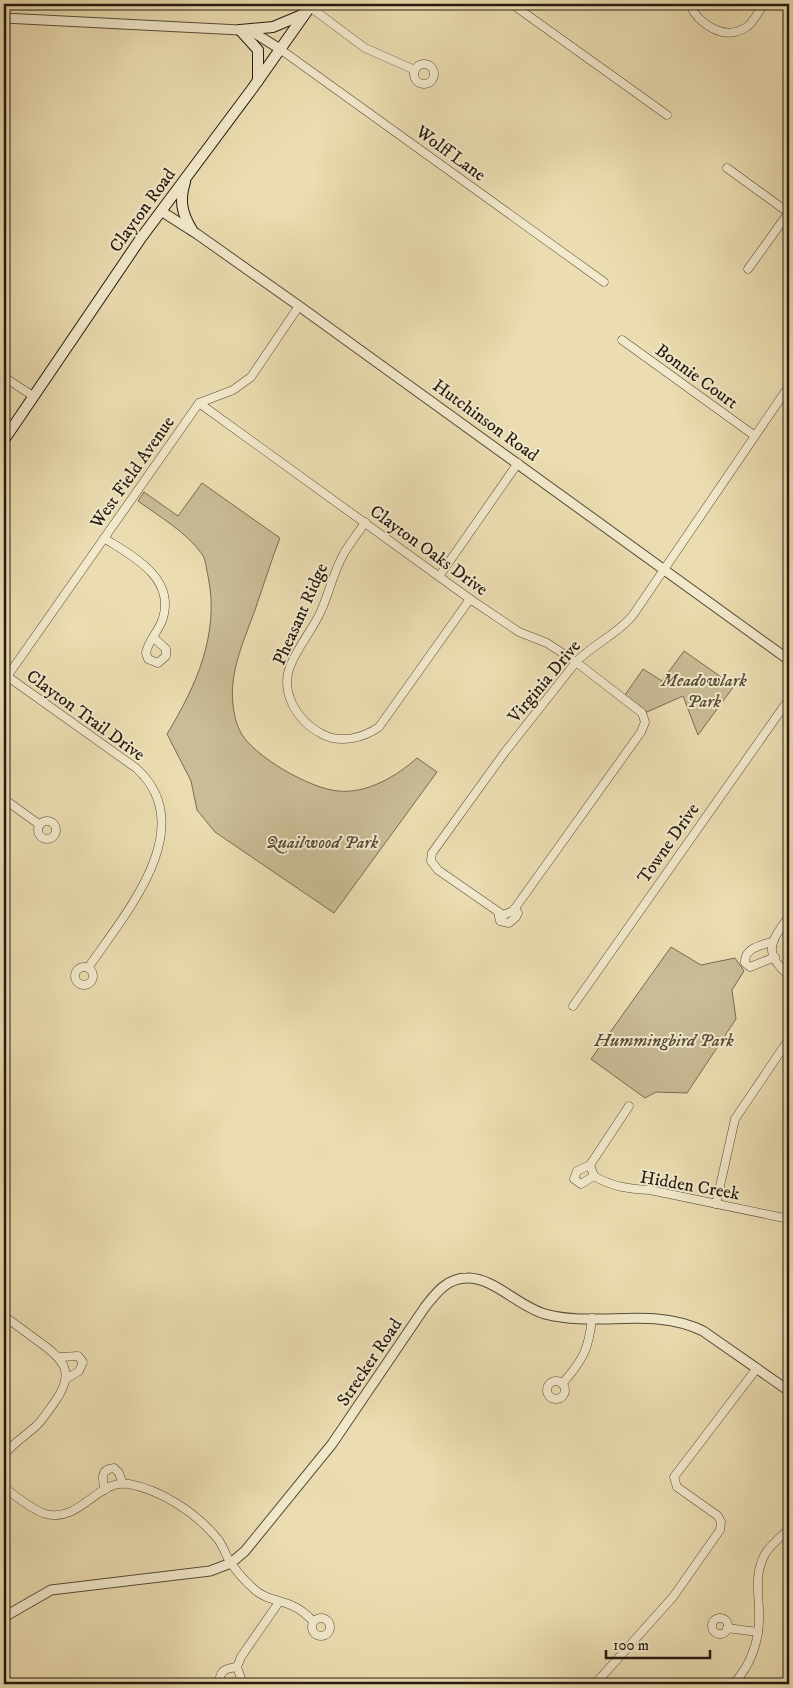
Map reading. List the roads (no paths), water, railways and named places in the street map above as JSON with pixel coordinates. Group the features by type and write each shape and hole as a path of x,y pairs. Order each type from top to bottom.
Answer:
{"main road":[{"path":"240,30 273,27 309,8"},
{"name":"Clayton Road","path":"4,440 94,305 309,8"},
{"path":"240,30 258,50 258,81"},
{"path":"186,178 181,200 182,212 192,230"}],"street":[{"path":"512,4 667,115"},
{"path":"689,4 700,19 710,28 726,32 747,26 764,4"},
{"path":"309,8 365,48 415,70"},
{"path":"4,18 240,30 256,34 280,49"},
{"name":"Wolff Lane","path":"280,49 604,282"},
{"path":"727,168 789,212 748,270"},
{"name":"Hutchinson Road","path":"161,211 192,230 299,306 789,660"},
{"path":"199,403 233,390 250,377 299,306"},
{"name":"Bonnie Court","path":"622,340 755,436"},
{"path":"4,377 34,396"},
{"name":"Virginia Drive","path":"644,716 644,726 641,732 515,908 503,915 438,870 431,861 432,853 504,752 576,662 587,650 625,625 789,386"},
{"name":"Clayton Oaks Drive","path":"199,403 519,632 547,644 576,662 638,709 644,716"},
{"name":"West Field Avenue","path":"5,677 199,403"},
{"path":"440,575 518,463"},
{"name":"Pheasant Ridge","path":"365,522 343,555 322,609 291,665 288,689 291,700 302,720 313,729 325,736 347,739 364,735 379,727 470,598"},
{"path":"104,538 145,565 159,582 163,594 164,616 154,638 146,649 146,656 151,662 158,663 164,660 166,649 154,638"},
{"name":"Clayton Trail Drive","path":"5,677 136,768 152,786 158,803 162,829 159,848 138,894 88,968"},
{"name":"Towne Drive","path":"573,1006 789,699"},
{"path":"4,799 40,825"},
{"path":"773,955 750,968 745,963 745,956 749,950 771,942 789,916"},
{"path":"771,942 773,955 789,976"},
{"path":"716,1204 735,1119 789,1039"},
{"name":"Hidden Creek","path":"629,1106 592,1170 606,1184 650,1190 789,1219"},
{"name":"Strecker Road","path":"4,1617 50,1590 210,1571 231,1563 257,1536 332,1444 424,1307 447,1284 466,1278 475,1279 539,1312 569,1317 678,1321 703,1331 789,1392"},
{"path":"4,1316 60,1357 66,1371 63,1391 42,1420 12,1444 4,1455"},
{"path":"562,1384 580,1363 585,1354 592,1318"},
{"path":"60,1357 78,1356 83,1362 79,1371 66,1379"},
{"path":"596,1684 673,1597 720,1530 721,1522 718,1516 677,1487 674,1477 757,1368"},
{"path":"105,1490 102,1476 108,1468 114,1468 119,1473 123,1484"},
{"path":"4,1488 40,1511 57,1515 73,1511 105,1490 127,1483 156,1492 178,1504 201,1522 217,1538 231,1563 254,1590 279,1602 295,1606 313,1621"},
{"path":"733,1684 749,1662 758,1632 758,1573 766,1554 789,1531"},
{"path":"243,1684 237,1667 246,1648 279,1602"},
{"path":"728,1628 758,1632"},
{"path":"223,1684 220,1677 221,1673 228,1668 237,1667"}],"park label":[{"name":"Meadowlark Park","path":"704,690"},
{"name":"Quailwood Park","path":"322,842"},
{"name":"Hummingbird Park","path":"664,1040"}]}
